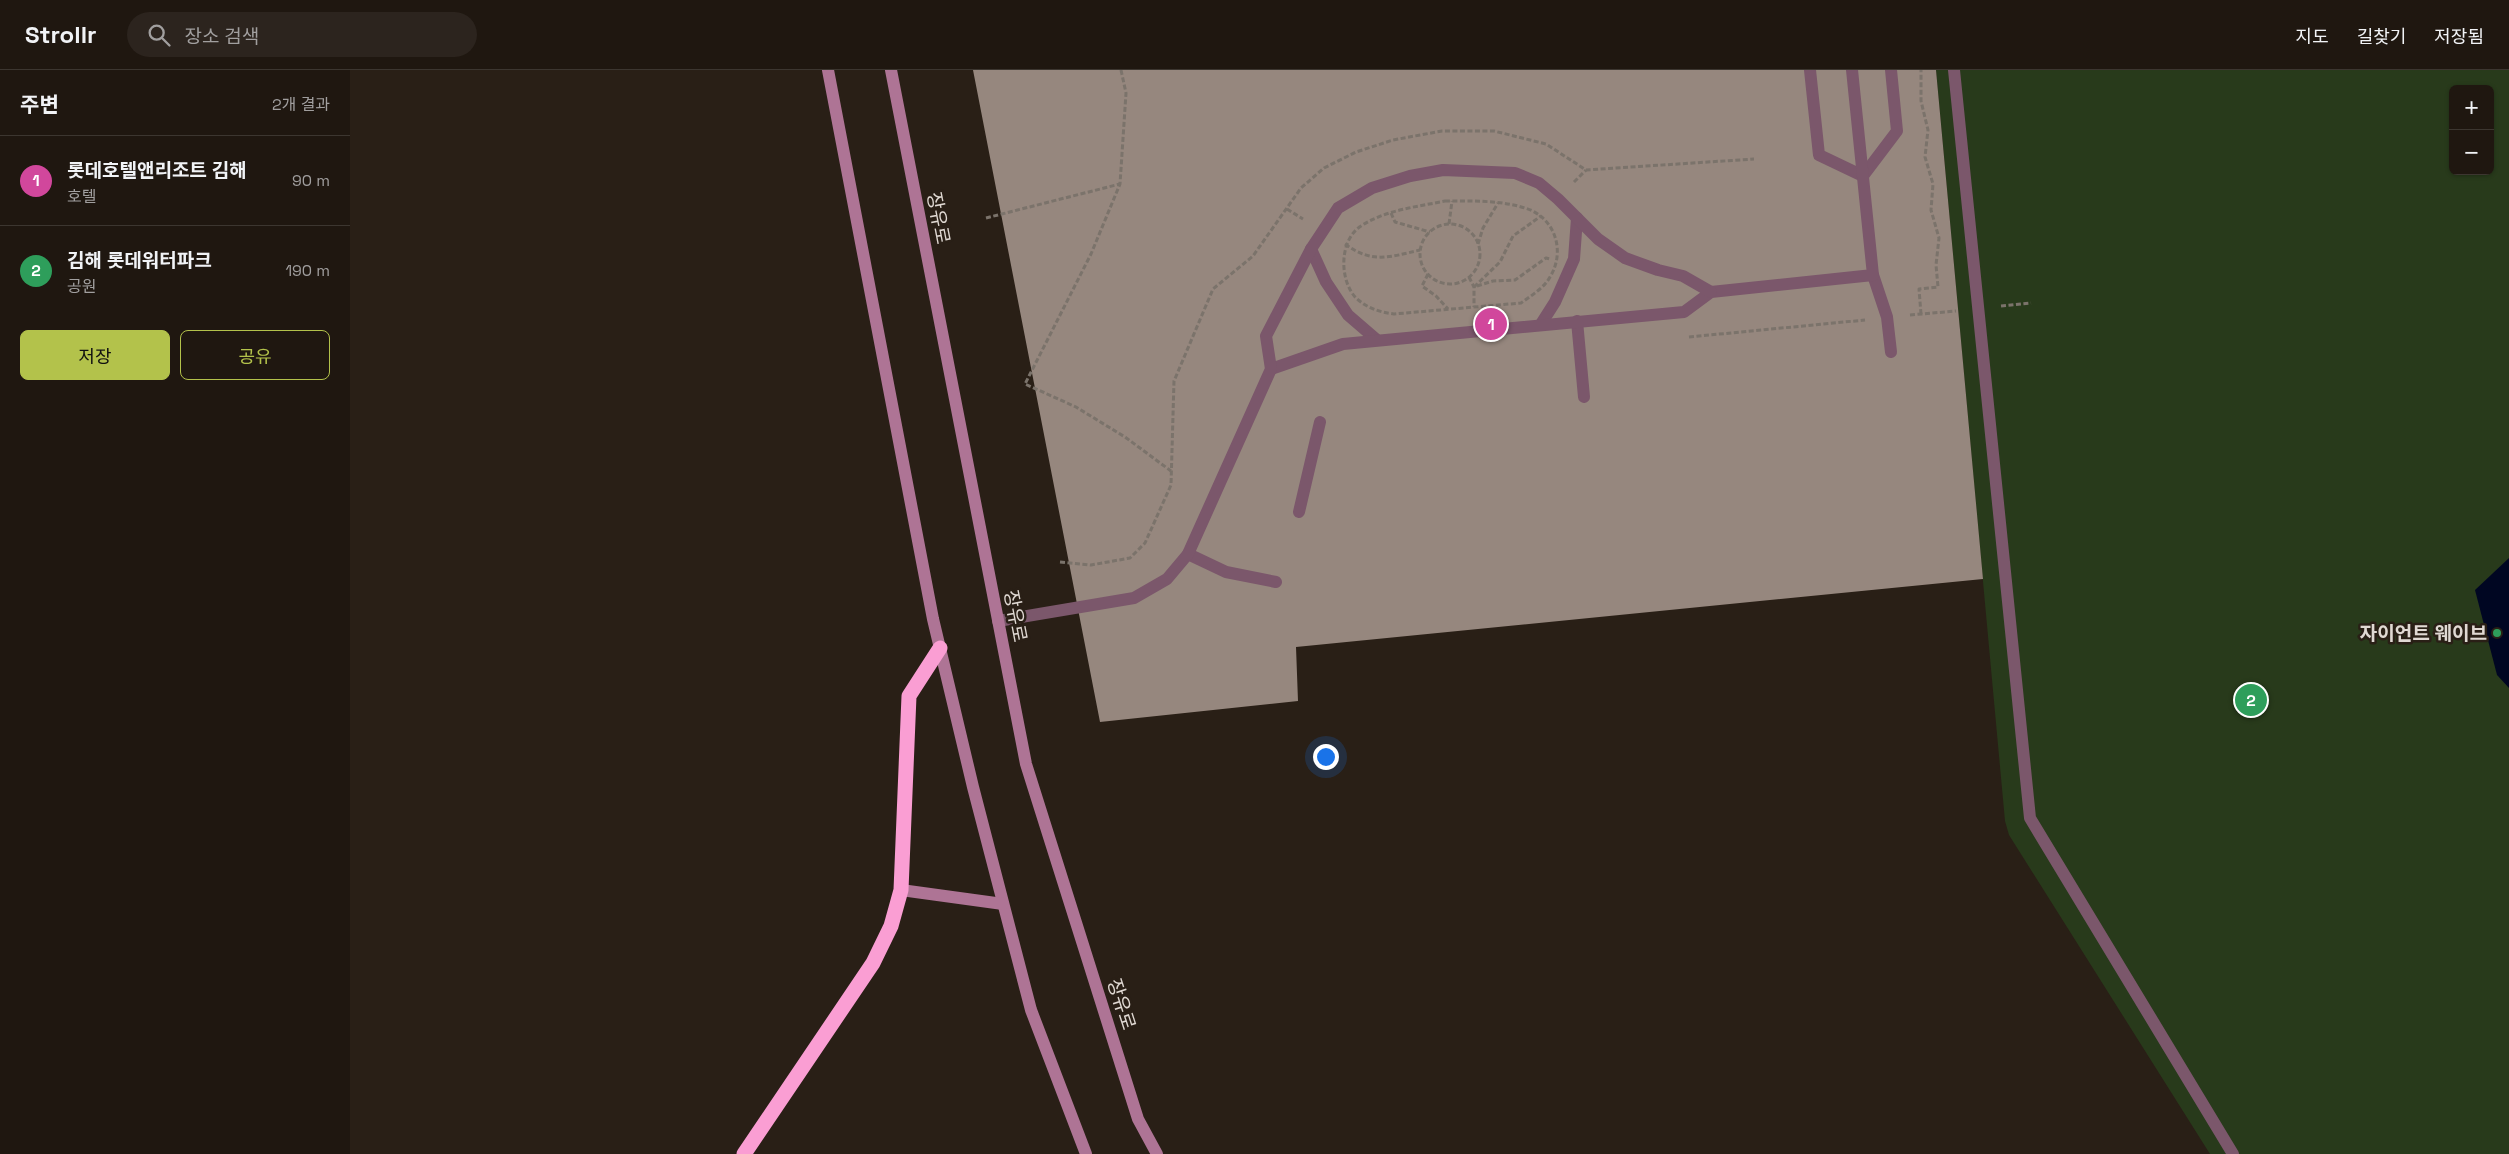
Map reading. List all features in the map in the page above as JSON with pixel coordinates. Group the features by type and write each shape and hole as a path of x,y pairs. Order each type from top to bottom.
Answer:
{"highway":[{"path":"744,1154 873,963 891,926 901,890 909,696 940,648"}],"main road":[{"path":"828,70 940,648 1031,1010 1086,1154"},
{"name":"장유로","path":"891,70 1026,764 1138,1119 1157,1154"},
{"path":"901,890 1003,904"}],"lane":[{"path":"1810,70 1819,155 1863,176"},
{"path":"1852,70 1873,275 1887,317 1891,352"},
{"path":"1863,176 1897,131 1891,70"},
{"path":"1954,70 2030,818 2233,1154"},
{"path":"998,621 1134,598 1167,579 1188,554 1271,369 1266,336 1311,249 1338,208 1372,188 1410,176 1443,170 1516,173 1539,183 1598,239 1625,258 1658,270 1682,276 1711,292"},
{"path":"1541,324 1556,302 1574,259 1576,218"},
{"path":"1311,249 1326,282 1348,315 1377,340"},
{"path":"1271,369 1343,344 1684,312 1711,292 1873,275"},
{"path":"1577,321 1584,397"},
{"path":"1299,512 1320,422"},
{"path":"1188,554 1226,572 1276,582"}],"path":[{"path":"1121,70 1126,93 1120,184 1091,254 1025,384 1076,407 1125,437 1172,472"},
{"path":"1921,70 1920,101 1928,130 1925,157 1933,184 1931,210 1939,238 1936,265 1938,287 1919,289 1921,314"},
{"path":"1570,186 1586,170"},
{"path":"986,218 1120,184"},
{"path":"1449,224 1452,201"},
{"path":"1452,201 1498,203 1526,208 1541,216 1553,229 1558,243 1556,260 1550,277 1538,291 1521,303 1394,314 1374,311 1356,297 1345,281 1344,260 1347,245 1359,227 1391,213 1452,201"},
{"path":"1478,244 1483,228 1498,203"},
{"path":"1286,209 1305,221"},
{"path":"1391,213 1395,222 1430,232"},
{"path":"1474,287 1500,262 1513,236 1541,216"},
{"path":"1449,224 1466,229 1478,244 1480,253 1479,262 1469,278 1451,284 1441,282 1428,274 1421,260 1420,250 1423,240 1430,232 1438,226 1449,224"},
{"path":"1347,245 1354,252 1385,259 1420,250"},
{"path":"1474,287 1494,281 1516,280 1546,258 1556,260"},
{"path":"1428,274 1422,286 1436,296 1448,309"},
{"path":"1469,278 1474,287 1474,307"},
{"path":"1997,306 2031,303"},
{"path":"1904,316 1964,310"},
{"path":"1682,337 1868,320"}],"green space":[{"path":"1936,70 2509,70 2509,1154 2210,1154 2009,835 2005,821"}],"water":[{"name":"자이언트 웨이브","path":"2509,558 2509,688 2497,675 2475,590"}],"building":[{"path":"973,70 1936,70 1983,579 1296,647 1298,701 1100,722"}],"place":[{"name":"롯데호텔앤리조트 김해","path":"1491,324"},
{"name":"자이언트 웨이브","path":"2497,633"},
{"name":"김해 롯데워터파크","path":"2251,700"}]}
